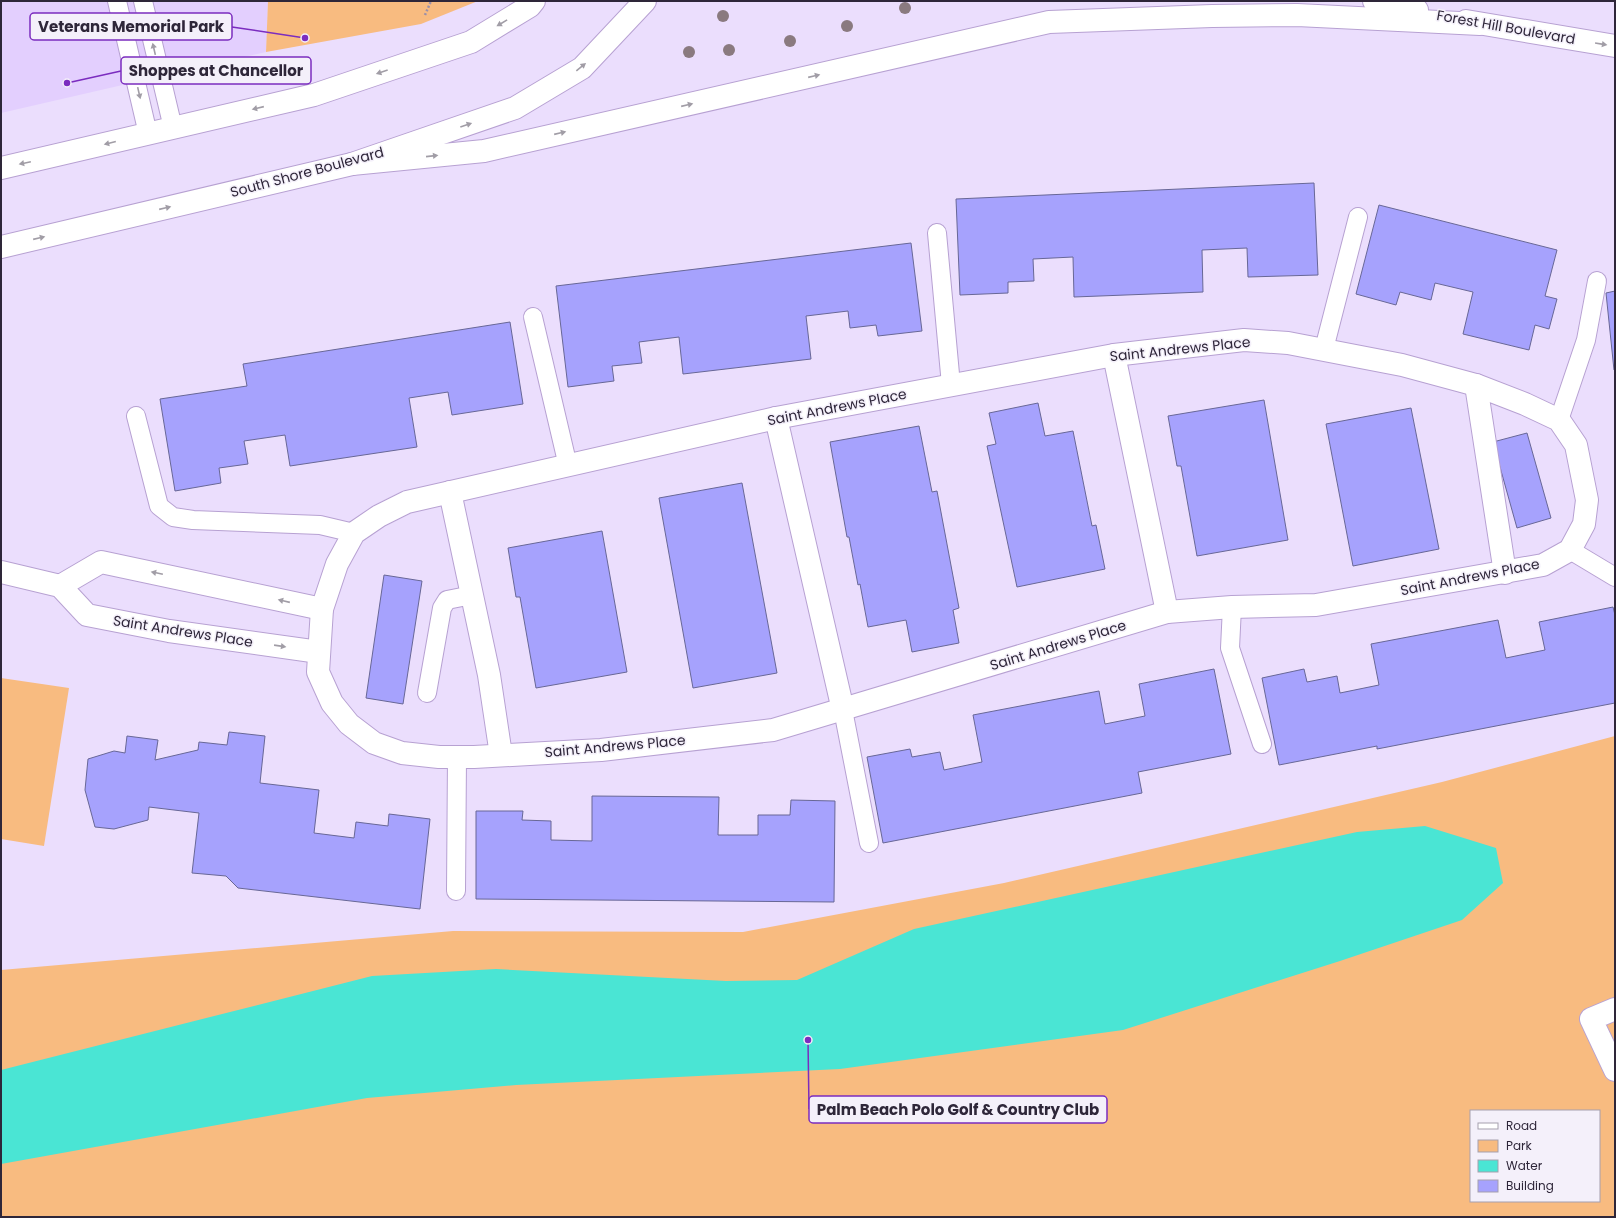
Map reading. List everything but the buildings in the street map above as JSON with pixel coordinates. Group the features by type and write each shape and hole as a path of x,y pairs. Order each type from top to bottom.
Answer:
{"street":[{"path":"1,168 314,95 471,42 530,6 534,1"},
{"name":"South Shore Boulevard","path":"1,247 352,164 515,108 582,68 645,1"},
{"name":"Forest Hill Boulevard","path":"1374,1 1480,24 1615,46"},
{"path":"352,164 484,151 1049,22 1212,16 1296,15 1480,24"},
{"name":"Saint Andrews Place","path":"1559,420 1525,404 1476,385 1402,365 1288,343 1244,340 1114,355 776,418 407,502 379,516 354,533 337,564 322,609 318,672 332,703 349,724 374,743 402,753 457,757 601,750 773,730 1167,612 1232,607 1316,605 1543,565 1570,550"},
{"path":"1114,355 1167,612"},
{"path":"1476,385 1505,572"},
{"path":"776,418 843,710"},
{"path":"1559,420 1576,445 1587,500 1584,524 1570,550"},
{"path":"450,492 489,675 501,755"},
{"path":"1,572 60,586 101,562 322,609"},
{"name":"Saint Andrews Place","path":"60,586 87,615 169,631 319,652"},
{"path":"1615,1009 1591,1019 1615,1070"}],"lane":[{"path":"117,1 148,134"},
{"path":"143,1 173,128"},
{"path":"1324,349 1358,217"},
{"path":"937,233 950,385"},
{"path":"1559,420 1586,340 1597,281"},
{"path":"533,317 568,466"},
{"path":"136,416 159,506 173,517 193,520 320,525 354,533"},
{"path":"1570,550 1615,577"},
{"path":"427,693 442,608 447,600 472,595"},
{"path":"1232,607 1230,648 1262,744"},
{"path":"843,710 869,843"},
{"path":"456,892 457,757"}],"path":[{"path":"425,14 431,1"}],"shaded area":[{"path":"1,1 268,1 266,52 1,113"}],"green space":[{"path":"268,1 478,1 421,24 266,52"},
{"path":"1,678 69,688 44,846 1,839"},
{"path":"1615,736 1615,1217 1,1217 1,970 453,931 743,932 1004,883 1442,782"}],"water":[{"path":"1425,826 1496,848 1503,883 1462,920 1340,961 1123,1030 840,1069 516,1085 367,1098 1,1164 1,1070 372,976 496,969 726,981 797,980 914,929 1357,832"}],"place":[{"name":"Veterans Memorial Park","path":"305,38"},
{"name":"Shoppes at Chancellor","path":"67,83"},
{"name":"Palm Beach Polo Golf & Country Club","path":"808,1040"}]}
